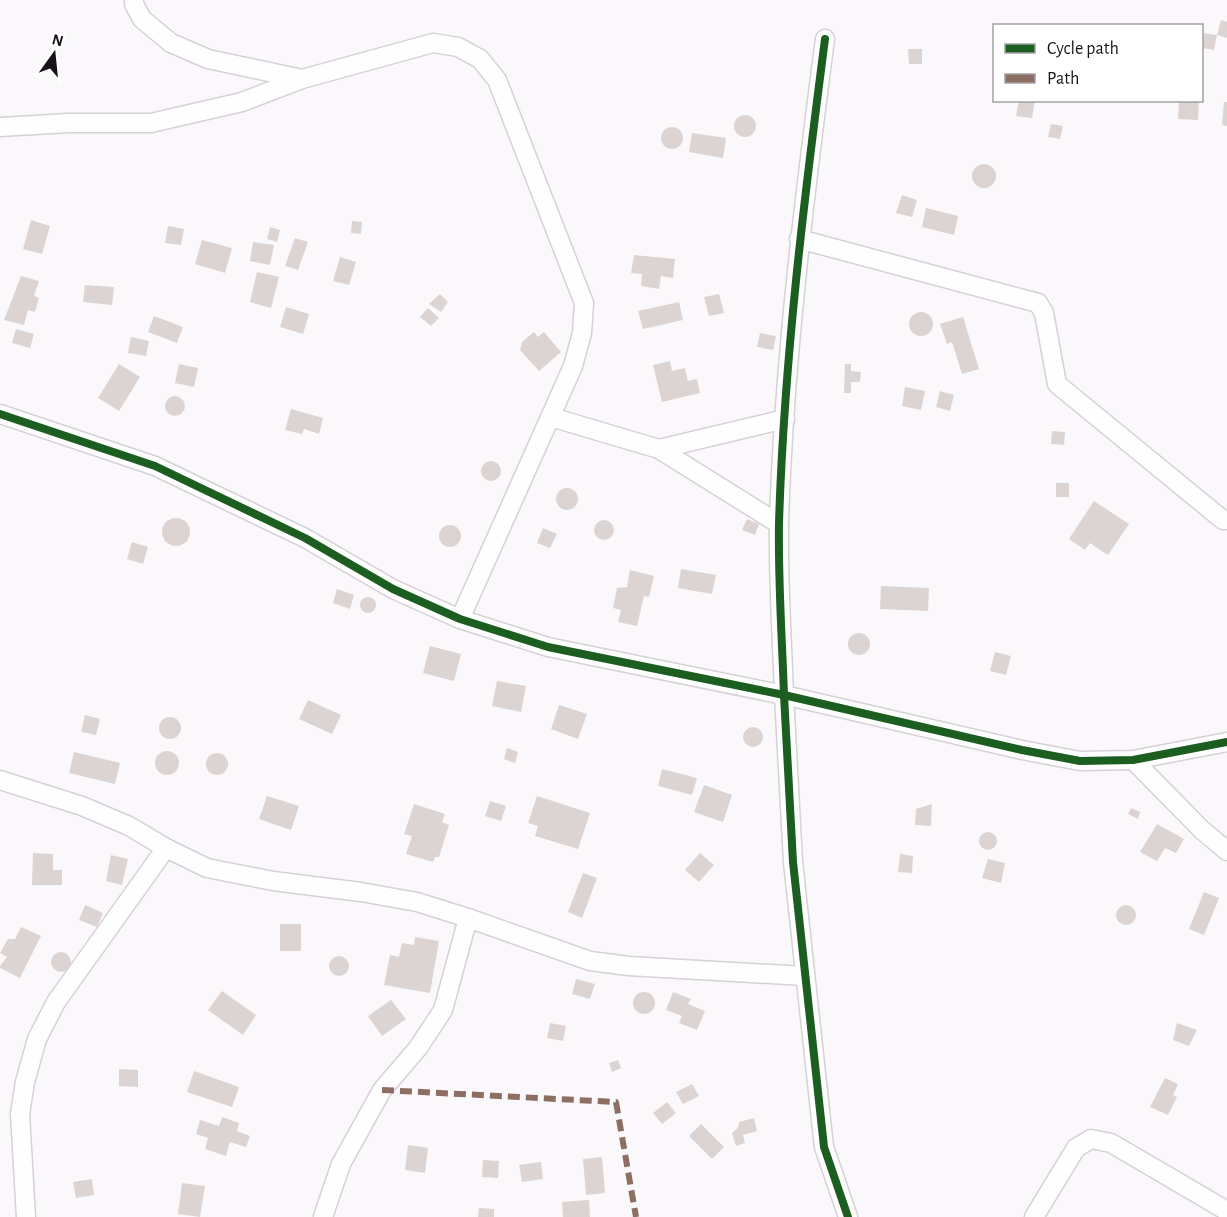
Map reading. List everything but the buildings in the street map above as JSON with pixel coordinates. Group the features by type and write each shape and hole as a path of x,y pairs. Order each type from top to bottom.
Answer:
{"street":[{"path":"134,0 142,19 171,43 208,59 302,79"},
{"path":"825,39 799,239 779,524 784,695 793,862 824,1147 849,1217"},
{"path":"0,127 69,123 151,123 212,111 302,79 433,43 458,47 480,59 497,80 585,303 582,333 576,355 551,417 460,619"},
{"path":"799,239 1038,303 1044,313 1057,384 1223,520 1227,520"},
{"path":"0,414 155,466 305,538 393,589 460,619 548,647 784,695 1022,750 1080,761 1133,759 1227,742"},
{"path":"551,417 659,449 779,524"},
{"path":"659,449 785,419"},
{"path":"1133,759 1202,830 1227,850"},
{"path":"0,780 82,806 129,826 166,848 207,868 273,881 361,892 417,902 590,960 629,966 805,976"},
{"path":"27,1217 20,1114 25,1082 37,1039 56,1002 166,848"},
{"path":"323,1217 341,1164 382,1090 418,1048 443,1010 468,918"},
{"path":"1034,1217 1076,1148 1092,1139 1111,1143 1227,1210"}],"marked path":[{"path":"382,1090 616,1102 636,1217"}],"cycle path":[{"path":"825,39 796,281 785,402 779,523 784,695 1022,750 1080,761 1133,760 1227,742"},
{"path":"0,414 155,466 305,538 393,589 460,619 548,647 784,695 793,862 824,1147 848,1217"}]}
